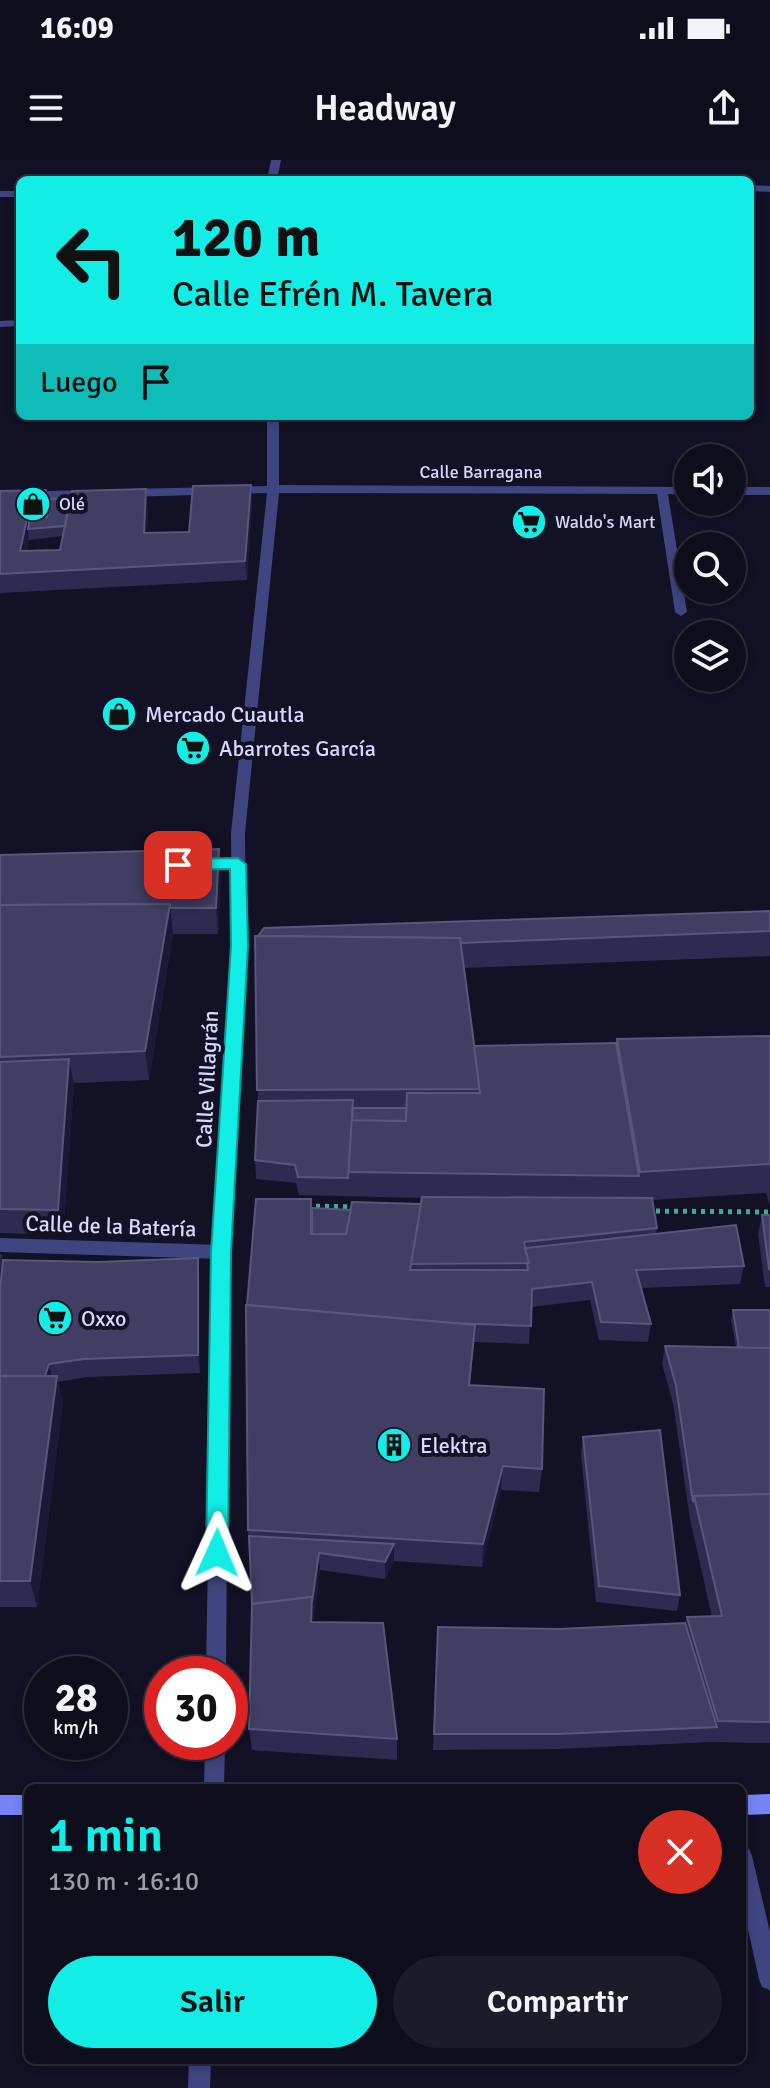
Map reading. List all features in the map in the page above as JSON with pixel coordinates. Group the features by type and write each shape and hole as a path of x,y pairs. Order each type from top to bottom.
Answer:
{"main road":[{"path":"746,1805 770,1804"},
{"path":"0,1805 24,1805"}],"street":[{"name":"Calle Villagrán","path":"216,1656 221,1252 247,946 238,864 238,833 273,489 273,420"},
{"name":"Calle Barragana","path":"0,496 273,489 674,491"},
{"path":"662,491 681,612"},
{"path":"746,491 770,491"},
{"path":"190,864 238,864"},
{"name":"Calle de la Batería","path":"0,1245 221,1252"},
{"path":"214,1784 215,1760"},
{"path":"746,1874 770,1979"},
{"path":"199,2088 200,2064"}],"path":[{"path":"302,1206 364,1207"},
{"path":"645,1211 770,1212"}],"building":[{"path":"251,485 245,561 0,574 0,491 46,490 46,509 29,510 20,551 60,550 72,491 146,489 144,533 189,532 193,486"},
{"path":"47,499 70,499 65,526 28,529 30,518 47,517"},
{"path":"219,849 216,908 170,908 170,904 0,905 0,855"},
{"path":"170,904 145,1051 0,1057 0,905"},
{"path":"770,911 770,931 461,943 460,938 258,936 264,928"},
{"path":"255,936 460,938 480,1089 257,1090"},
{"path":"770,1036 770,1164 640,1172 617,1039"},
{"path":"616,1043 639,1176 348,1172 351,1120 406,1121 407,1093 480,1093 474,1046"},
{"path":"69,1059 58,1210 0,1209 0,1062"},
{"path":"353,1100 348,1178 298,1177 295,1165 255,1160 258,1101"},
{"path":"353,1108 406,1108 406,1121 352,1120"},
{"path":"422,1197 652,1198 657,1228 524,1242 529,1263 410,1264"},
{"path":"256,1199 311,1199 311,1234 346,1234 352,1202 421,1204 410,1270 528,1270 525,1248 736,1225 744,1266 636,1270 651,1324 601,1322 592,1282 532,1289 531,1326 451,1323 247,1305"},
{"path":"312,1208 351,1210 346,1234 312,1234"},
{"path":"762,1215 770,1215 770,1269 769,1269"},
{"path":"198,1258 198,1355 84,1359 49,1364 45,1376 0,1376 3,1260 98,1262"},
{"path":"246,1305 475,1325 469,1385 544,1389 542,1469 503,1466 483,1544 248,1530"},
{"path":"733,1310 770,1310 770,1348 739,1348"},
{"path":"665,1346 770,1348 770,1494 694,1496 693,1502 676,1386"},
{"path":"0,1376 57,1376 30,1581 0,1581"},
{"path":"660,1430 680,1595 599,1586 583,1437"},
{"path":"770,1494 770,1722 718,1721 687,1617 722,1616 694,1496"},
{"path":"249,1536 394,1544 385,1562 319,1553 312,1602 312,1597 252,1604"},
{"path":"312,1597 311,1622 383,1623 397,1739 249,1729 252,1604"},
{"path":"685,1623 717,1727 559,1734 434,1734 438,1627 559,1629"}],"place":[{"name":"Olé","path":"33,504"},
{"name":"Waldo's Mart","path":"529,522"},
{"name":"Mercado Cuautla","path":"119,714"},
{"name":"Abarrotes García","path":"193,748"},
{"name":"Oxxo","path":"55,1318"},
{"name":"Elektra","path":"394,1445"}],"route":[{"path":"178,865 238,864 239,946 221,1252 217,1553"}]}
